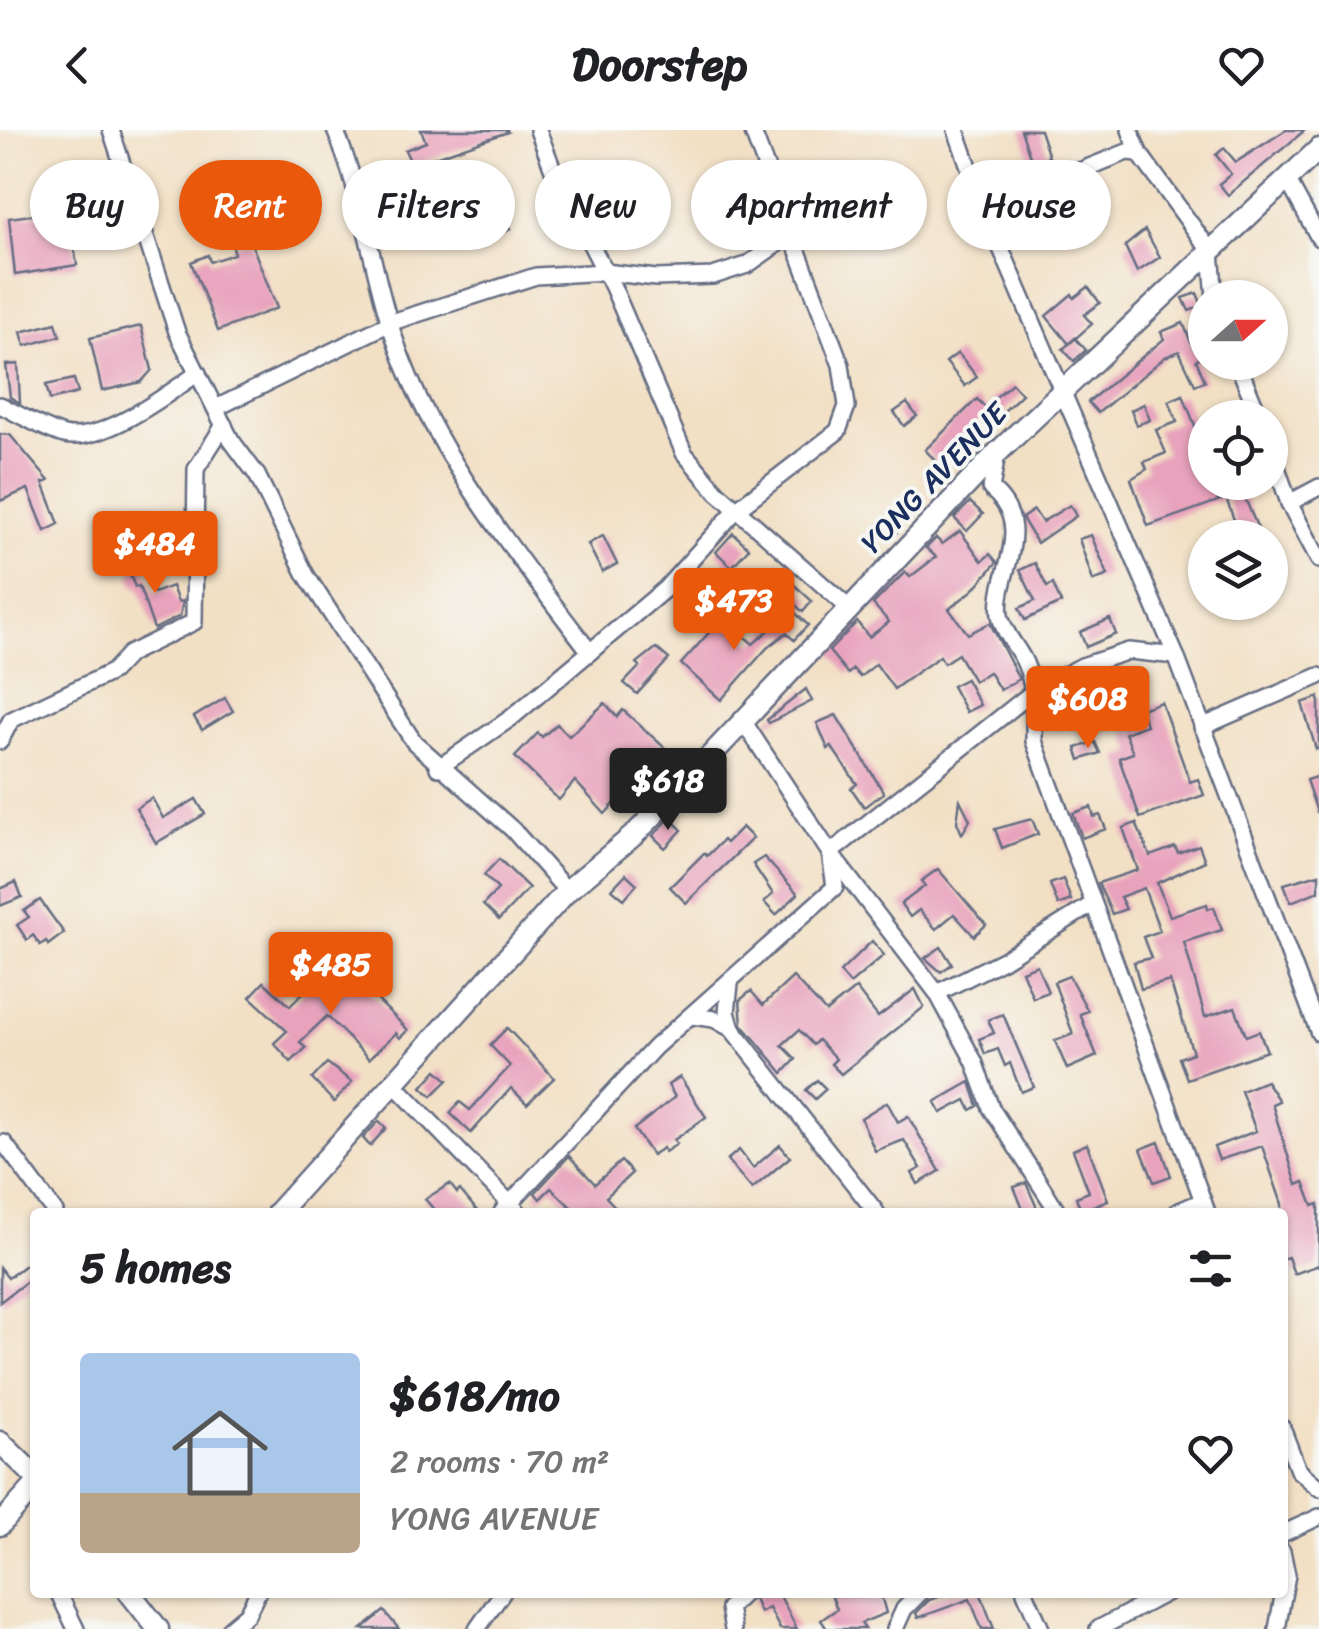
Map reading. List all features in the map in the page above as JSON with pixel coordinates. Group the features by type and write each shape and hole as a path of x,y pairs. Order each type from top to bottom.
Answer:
{"street":[{"path":"112,130 163,295 224,425 257,475 306,575 404,729 438,768 513,830 567,891"},
{"path":"335,130 357,184 412,384 449,450 536,582 590,652"},
{"path":"538,130 566,201 606,272 684,453 737,510 850,608"},
{"path":"752,130 764,160"},
{"path":"956,130 967,160"},
{"path":"1130,130 1140,154 1210,252 1213,280"},
{"name":"YONG AVENUE","path":"282,1208 567,891 634,835 997,453 1319,149"},
{"path":"1106,160 1126,152 1140,154"},
{"path":"1287,179 1319,238"},
{"path":"216,408 392,322 536,276 606,272 656,278 713,276 747,266 769,250"},
{"path":"438,768 511,718 665,589 737,510 838,431 846,418 842,365 799,250"},
{"path":"1002,250 1176,656 1319,1033"},
{"path":"0,405 55,432 85,435 144,411 198,373"},
{"path":"0,742 11,720 112,672 129,654 194,622 196,468 224,425"},
{"path":"997,453 991,489 1008,510 1012,533 1012,563 1000,613 1034,692 1034,741 1091,905 1205,1206"},
{"path":"1289,502 1319,487"},
{"path":"1288,499 1319,560"},
{"path":"830,853 1034,692 1082,666 1129,652 1176,656"},
{"path":"1202,727 1314,682"},
{"path":"743,721 830,853 938,993 974,1061 992,1108 1055,1208"},
{"path":"395,1085 510,1208 655,1048 730,984 798,916 836,887 830,853"},
{"path":"938,993 1003,960 1091,905"},
{"path":"730,984 727,1012 732,1029 873,1208"},
{"path":"692,1016 714,1019 732,1029"},
{"path":"4,1143 52,1208"},
{"path":"0,1442 30,1471"},
{"path":"1288,1444 1298,1470 1319,1488"},
{"path":"0,1524 30,1491"},
{"path":"1288,1531 1319,1516"},
{"path":"61,1598 76,1629"},
{"path":"134,1598 158,1629"},
{"path":"229,1629 247,1614 255,1598"},
{"path":"478,1629 499,1598"},
{"path":"734,1629 729,1608 738,1598"},
{"path":"895,1629 915,1598"},
{"path":"1028,1598 1041,1629"},
{"path":"1098,1629 1157,1598"},
{"path":"1277,1629 1283,1598"}],"building":[{"path":"421,130 508,132 427,160 410,160 405,150 426,142"},
{"path":"1021,130 1040,130 1049,157 1031,160"},
{"path":"1286,130 1305,130 1228,195 1219,184 1231,174 1216,155 1224,148 1236,162"},
{"path":"30,215 30,250 75,250 77,265 15,275 9,218"},
{"path":"1145,230 1160,257 1137,272 1125,246"},
{"path":"234,250 254,250 277,308 218,331 191,262 208,255 210,262 234,254"},
{"path":"1088,287 1100,303 1084,315 1092,324 1069,344 1046,316 1072,294 1074,298"},
{"path":"56,323 60,336 25,346 21,332"},
{"path":"1183,323 1188,335 1188,370 1179,351 1165,357 1098,413 1088,402 1164,339 1161,332"},
{"path":"141,326 152,370 141,382 102,391 90,338"},
{"path":"1075,338 1086,350 1074,361 1063,349"},
{"path":"958,353 977,377 965,386 946,362"},
{"path":"18,364 20,403 10,397 6,365"},
{"path":"74,379 78,393 50,400 46,385"},
{"path":"1012,383 1022,394 1001,414 990,402"},
{"path":"1183,395 1188,408 1188,500 1220,500 1148,526 1131,479 1147,469 1144,462 1166,453 1156,430 1177,422 1169,401"},
{"path":"977,399 991,413 939,464 925,450"},
{"path":"907,403 917,416 904,426 894,412"},
{"path":"1144,404 1150,420 1137,425 1131,410"},
{"path":"0,434 10,435 49,481 43,483 59,524 45,531 28,489 0,501"},
{"path":"1227,500 1246,500 1254,520 1234,520"},
{"path":"970,502 983,514 967,531 954,518"},
{"path":"1070,505 1076,516 1037,543 1022,518 1034,510 1042,522"},
{"path":"893,518 902,527 888,541 880,533"},
{"path":"960,531 982,561 990,554 997,562 973,590 949,609 968,634 990,623 1019,679 1000,690 989,672 974,681 958,654 944,663 940,656 894,689 876,664 860,677 853,669 848,674 829,651 857,622 869,637 889,622 873,604 905,572 910,577 936,557 926,548 936,538 942,544"},
{"path":"733,533 749,548 732,567 716,552"},
{"path":"1091,535 1108,575 1093,581 1079,539"},
{"path":"603,536 617,564 602,572 588,544"},
{"path":"138,552 154,593 172,586 178,602 183,601 180,616 154,629 139,586 135,587 130,575 135,574 128,555"},
{"path":"1035,563 1047,587 1053,584 1061,603 1025,620 1019,608 1035,601 1020,570"},
{"path":"774,566 812,601 803,612 765,577"},
{"path":"792,610 808,625 794,640 786,633 767,648 721,700 681,664 723,617 753,644"},
{"path":"1110,619 1116,634 1086,647 1080,632"},
{"path":"656,648 669,659 637,694 624,683 640,666 637,663"},
{"path":"966,679 980,705 966,712 952,686"},
{"path":"1090,683 1097,701 1083,706 1076,688"},
{"path":"806,689 812,701 769,723 767,720"},
{"path":"1319,697 1319,749 1316,749 1302,703"},
{"path":"225,698 233,711 202,730 194,717"},
{"path":"1161,702 1190,782 1198,779 1204,795 1140,818 1119,758 1133,753 1125,733 1146,725 1141,709"},
{"path":"605,703 617,717 623,710 665,748 605,814 575,781 559,800 515,757 538,733 542,737 557,724 569,736"},
{"path":"836,715 884,793 864,807 851,788 857,784 831,746 828,749 817,723"},
{"path":"1095,742 1100,753 1080,760 1076,748"},
{"path":"1319,776 1319,812 1317,812 1306,780"},
{"path":"152,798 163,818 196,799 205,814 156,843 136,808"},
{"path":"960,800 970,820 962,834 957,822"},
{"path":"1091,807 1094,817 1100,815 1106,829 1082,838 1073,813"},
{"path":"670,818 682,830 665,848 653,836"},
{"path":"1032,819 1038,834 1002,848 995,829"},
{"path":"1136,823 1150,856 1175,847 1178,853 1199,845 1205,861 1157,883 1170,916 1207,904 1208,909 1214,907 1222,930 1184,942 1205,1017 1235,1007 1246,1036 1259,1031 1267,1051 1187,1079 1179,1058 1193,1053 1170,981 1141,989 1134,962 1151,958 1143,937 1160,931 1144,888 1120,897 1126,909 1112,914 1098,883 1138,870 1123,828"},
{"path":"742,827 753,838 686,903 670,887 704,853 707,856 723,840 726,843"},
{"path":"764,857 798,894 776,915 764,902 773,894 753,864"},
{"path":"499,859 529,888 499,920 483,905 498,889 484,875"},
{"path":"938,869 986,925 974,936 954,914 936,929 919,910 910,917 901,904 925,886 921,881"},
{"path":"626,874 637,884 624,899 612,889"},
{"path":"1319,874 1319,891 1291,902 1284,884"},
{"path":"1063,879 1071,900 1058,905 1050,884"},
{"path":"16,882 22,897 0,906 0,889"},
{"path":"40,900 64,933 48,945 46,941 40,945 33,935 27,940 17,925 29,917 24,911"},
{"path":"872,941 884,955 850,984 840,972"},
{"path":"941,947 952,964 941,972 925,958"},
{"path":"1037,965 1048,992 1033,998 1022,971"},
{"path":"1069,976 1088,1011 1080,1014 1097,1056 1067,1069 1055,1041 1073,1034 1054,982"},
{"path":"354,977 408,1030 400,1038 396,1033 369,1059 327,1016 300,1042 306,1048 291,1062 274,1043 287,1031 250,997 264,982 290,1006 315,981 333,999"},
{"path":"793,977 826,1012 856,988 878,1017 915,989 924,1007 841,1074 831,1064 836,1059 818,1040 813,1045 799,1030 782,1045 796,1059 783,1073 742,1024 740,1000 751,991 763,1005"},
{"path":"1003,1014 1034,1087 1021,1092 1010,1063 1005,1066 998,1049 985,1054 979,1039 994,1033 988,1020"},
{"path":"507,1028 554,1078 527,1104 511,1088 471,1133 450,1113 460,1102 470,1110 510,1066 490,1045"},
{"path":"327,1063 352,1082 334,1102 312,1079"},
{"path":"437,1070 448,1080 432,1096 422,1087"},
{"path":"680,1077 706,1117 674,1140 677,1144 652,1155 634,1129 675,1097 668,1085"},
{"path":"817,1080 826,1089 815,1099 806,1090"},
{"path":"1266,1081 1279,1101 1272,1104 1297,1185 1304,1182 1313,1206 1319,1204 1319,1265 1294,1274 1288,1257 1288,1208 1282,1208 1262,1146 1219,1160 1214,1147 1256,1131 1241,1091"},
{"path":"970,1082 978,1106 971,1110 966,1100 941,1113 935,1102"},
{"path":"887,1102 898,1122 908,1116 940,1171 918,1184 912,1173 921,1168 904,1140 875,1151 861,1118"},
{"path":"379,1121 386,1128 370,1146 363,1138"},
{"path":"1159,1142 1171,1176 1154,1182 1141,1149"},
{"path":"1087,1144 1108,1200 1080,1208 1076,1197 1089,1192 1073,1150"},
{"path":"780,1145 790,1157 752,1189 727,1160 739,1150 753,1168"},
{"path":"569,1156 595,1184 621,1161 632,1173 606,1197 616,1208 570,1208 551,1188 540,1199 535,1193"},
{"path":"1026,1183 1037,1208 1022,1208 1014,1187"},
{"path":"450,1184 475,1208 433,1208 425,1199"},
{"path":"29,1262 30,1279 0,1302 0,1268 8,1278"},
{"path":"781,1598 797,1629 780,1629 769,1608 760,1613 754,1599"},
{"path":"832,1598 882,1598 886,1613 861,1623 865,1629 827,1629 821,1620 837,1609"},
{"path":"982,1598 994,1629 982,1629 970,1599 918,1618 916,1613 929,1600"},
{"path":"384,1611 399,1629 362,1629"}]}
